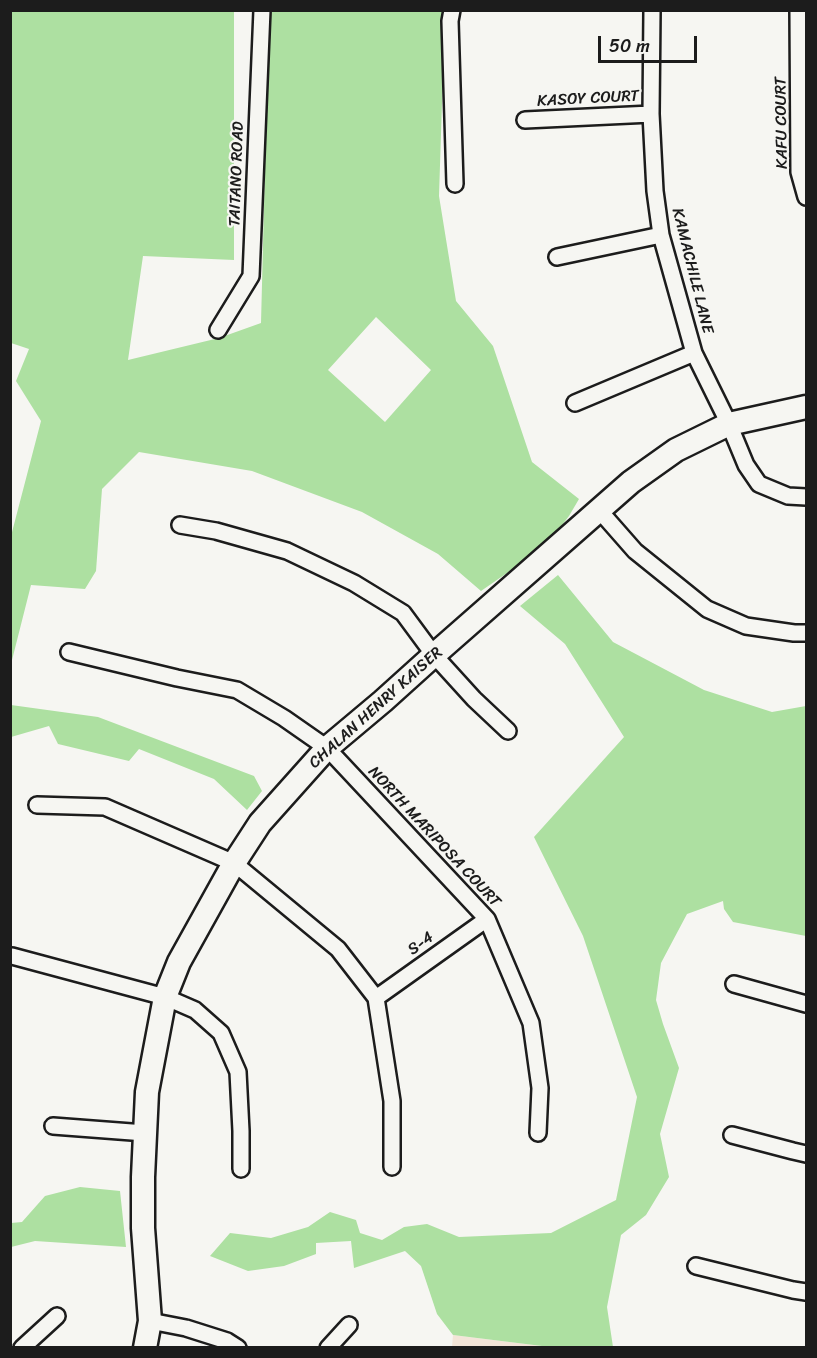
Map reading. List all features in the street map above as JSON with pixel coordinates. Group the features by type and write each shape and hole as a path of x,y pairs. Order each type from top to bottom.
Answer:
{"street":[{"name":"TAITANO ROAD","path":"218,330 251,276 262,10"},
{"path":"452,10 450,21 455,184"},
{"name":"KAMACHILE LANE","path":"652,10 651,114 655,191 661,235 694,353 729,424 746,465 759,484 788,496 807,497"},
{"name":"KAFU COURT","path":"798,10 803,122 799,172 807,197"},
{"name":"KASOY COURT","path":"525,120 651,114"},
{"path":"557,257 661,235"},
{"path":"575,403 694,353"},
{"name":"CHALAN HENRY KAISER","path":"145,1347 150,1321 143,1228 147,1092 165,997 179,962 234,863 260,823 327,748 630,482 676,450 729,424 807,407"},
{"path":"599,510 635,551 707,609 746,626 807,633"},
{"path":"180,525 216,531 287,551 354,583 403,613 434,655 474,699 508,731"},
{"name":"NORTH MARIPOSA COURT","path":"69,652 237,690 284,718 327,748 487,919 531,1023 540,1088 538,1133"},
{"path":"37,805 105,807 234,863 338,949 376,998 392,1101 392,1167"},
{"name":"S-4","path":"376,998 487,919"},
{"path":"12,956 165,997 195,1010 221,1033 238,1072 241,1169"},
{"path":"734,984 807,1004"},
{"path":"53,1126 145,1133"},
{"path":"732,1135 807,1154"},
{"path":"696,1266 807,1292"},
{"path":"22,1347 57,1316"},
{"path":"150,1321 186,1328 227,1341 238,1347"},
{"path":"328,1347 349,1325"}],"shaded area":[{"path":"453,1335 550,1347 452,1347"}],"green space":[{"path":"11,11 234,11 234,260 143,256 128,360 219,338 261,323 269,11 445,11 439,196 456,301 493,346 532,462 579,499 546,546 481,591 438,554 362,512 252,471 139,452 102,489 96,571 85,589 31,585 11,664 11,536 41,421 16,381 29,349 11,343","holes":["376,317 431,370 385,422 328,370"]},
{"path":"558,575 613,642 704,690 772,712 806,706 806,936 733,922 724,909 723,901 687,914 661,963 656,1000 679,1068 660,1134 669,1177 646,1215 621,1235 607,1307 613,1347 550,1347 453,1335 437,1314 421,1266 405,1251 354,1268 351,1241 316,1243 316,1254 284,1266 248,1271 210,1256 230,1233 271,1238 308,1227 330,1212 356,1220 360,1233 382,1240 404,1227 427,1224 459,1237 551,1233 616,1200 637,1097 583,936 534,837 624,737 565,644 520,606"},
{"path":"11,705 98,717 254,776 262,791 247,810 214,779 139,749 129,761 58,744 49,726 11,737"},
{"path":"80,1187 120,1191 126,1247 35,1241 11,1247 11,1223 22,1222 45,1196"}]}
